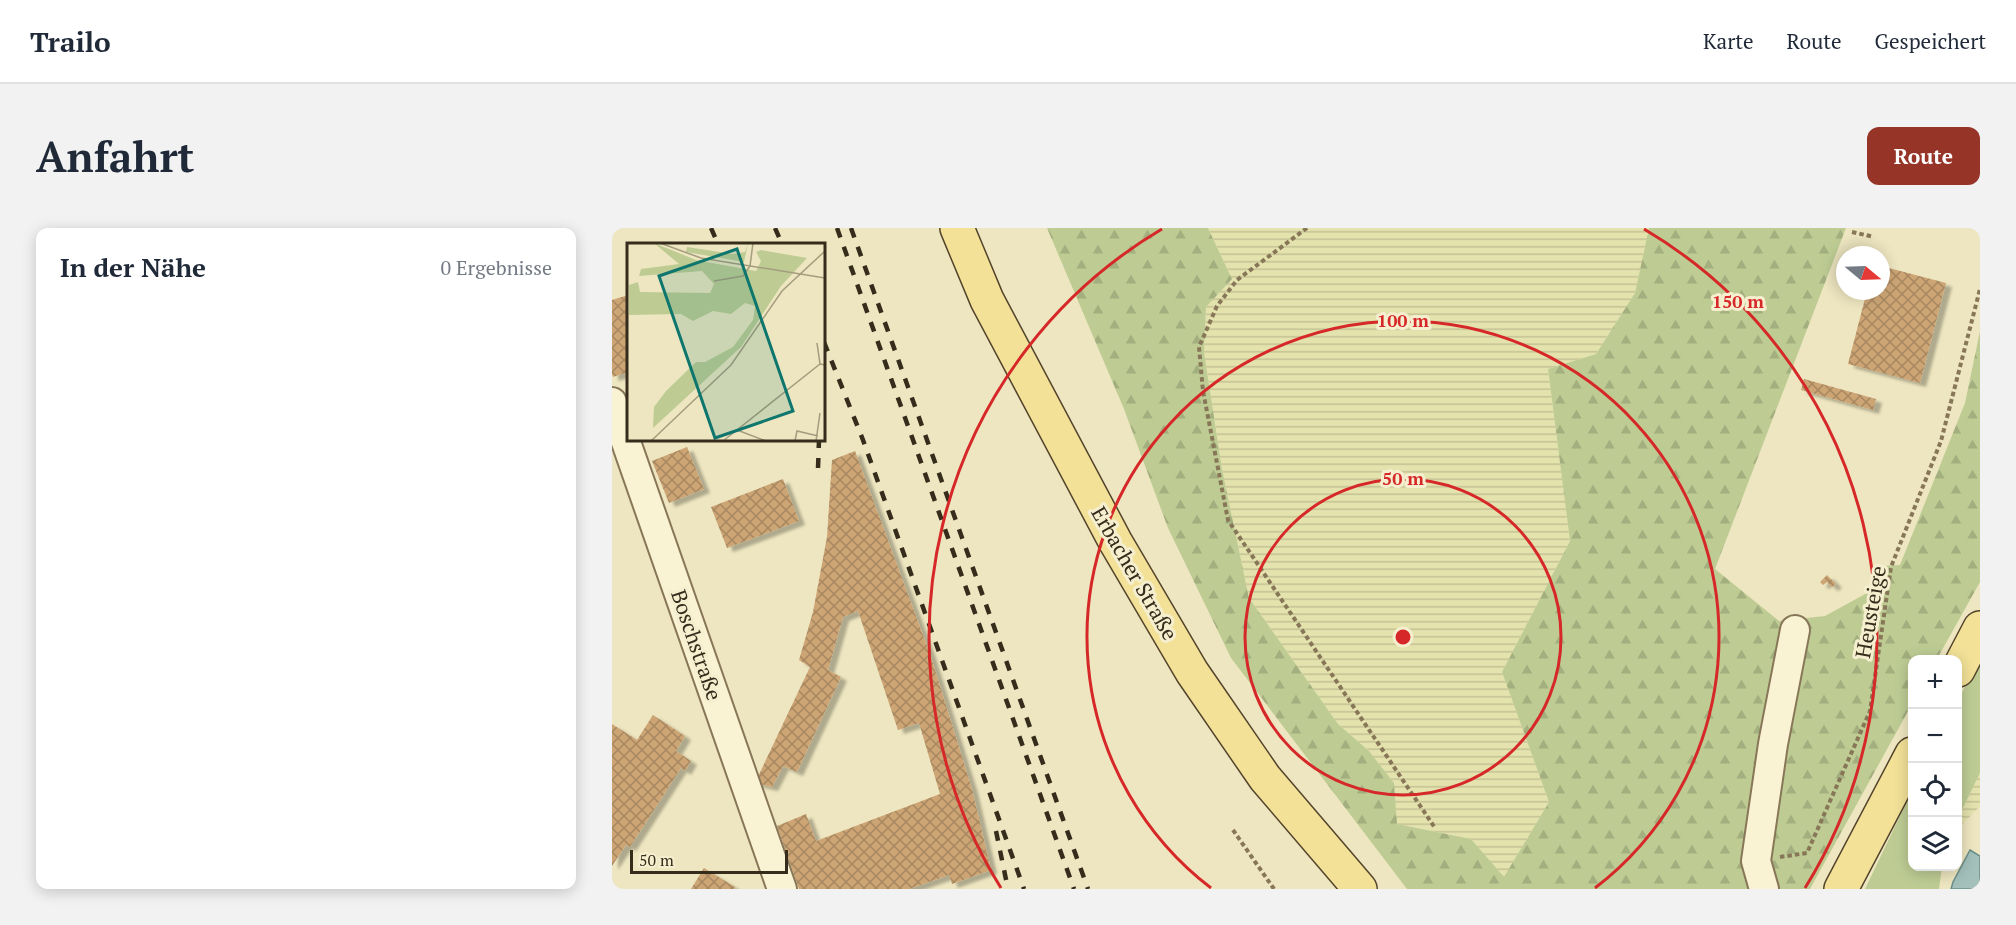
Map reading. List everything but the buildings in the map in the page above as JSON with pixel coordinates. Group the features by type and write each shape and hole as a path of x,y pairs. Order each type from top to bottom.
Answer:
{"main road":[{"name":"Erbacher Straße","path":"957,228 987,300 1114,541 1192,672 1265,778 1360,889"},
{"path":"1962,662 1980,628"},
{"path":"1841,889 1908,762"}],"street":[{"name":"Boschstraße","path":"614,412 782,889"},
{"path":"1764,889 1756,861 1773,744 1796,630"}],"path":[{"path":"1307,228 1238,280 1217,306 1199,346 1203,391 1228,520 1435,828"},
{"path":"1852,232 1874,237"},
{"name":"Heusteige","path":"1756,861 1807,853 1870,711 1891,567 1941,441 1980,289"},
{"path":"1233,830 1274,889"}],"shaded area":[{"path":"1208,228 1649,228 1635,293 1596,354 1548,369 1570,541 1502,672 1549,802 1504,878 1471,839 1396,824 1394,783 1369,751 1338,724 1249,598 1222,469 1204,352 1206,307 1232,279"},
{"path":"1980,773 1980,806 1962,825 1962,810"}],"green space":[{"path":"1047,228 1208,228 1232,279 1206,307 1204,352 1222,469 1249,598 1338,724 1369,751 1394,783 1397,824 1471,839 1504,877 1549,802 1502,672 1570,541 1548,369 1596,354 1635,293 1649,228 1846,228 1839,246 1836,246 1836,254 1715,569 1779,621 1825,616 1867,593 1881,566 1900,565 1965,403 1980,331 1980,582 1939,655 1908,655 1908,711 1810,889 1407,889 1231,658 1168,528 1124,409"},
{"path":"1980,656 1980,773 1962,810 1962,709 1962,693"},
{"path":"1908,799 1908,871 1941,871 1939,889 1865,889"}],"water":[{"path":"1970,850 1980,856 1980,889 1951,889 1959,871 1962,871 1962,865"}],"railway":[{"path":"711,228 718,243"},
{"path":"775,228 782,243"},
{"path":"837,228 1074,889"},
{"path":"851,228 1088,889"},
{"path":"825,345 863,440 1024,889"},
{"path":"818,468 819,441"},
{"path":"996,831 1008,889"}]}
